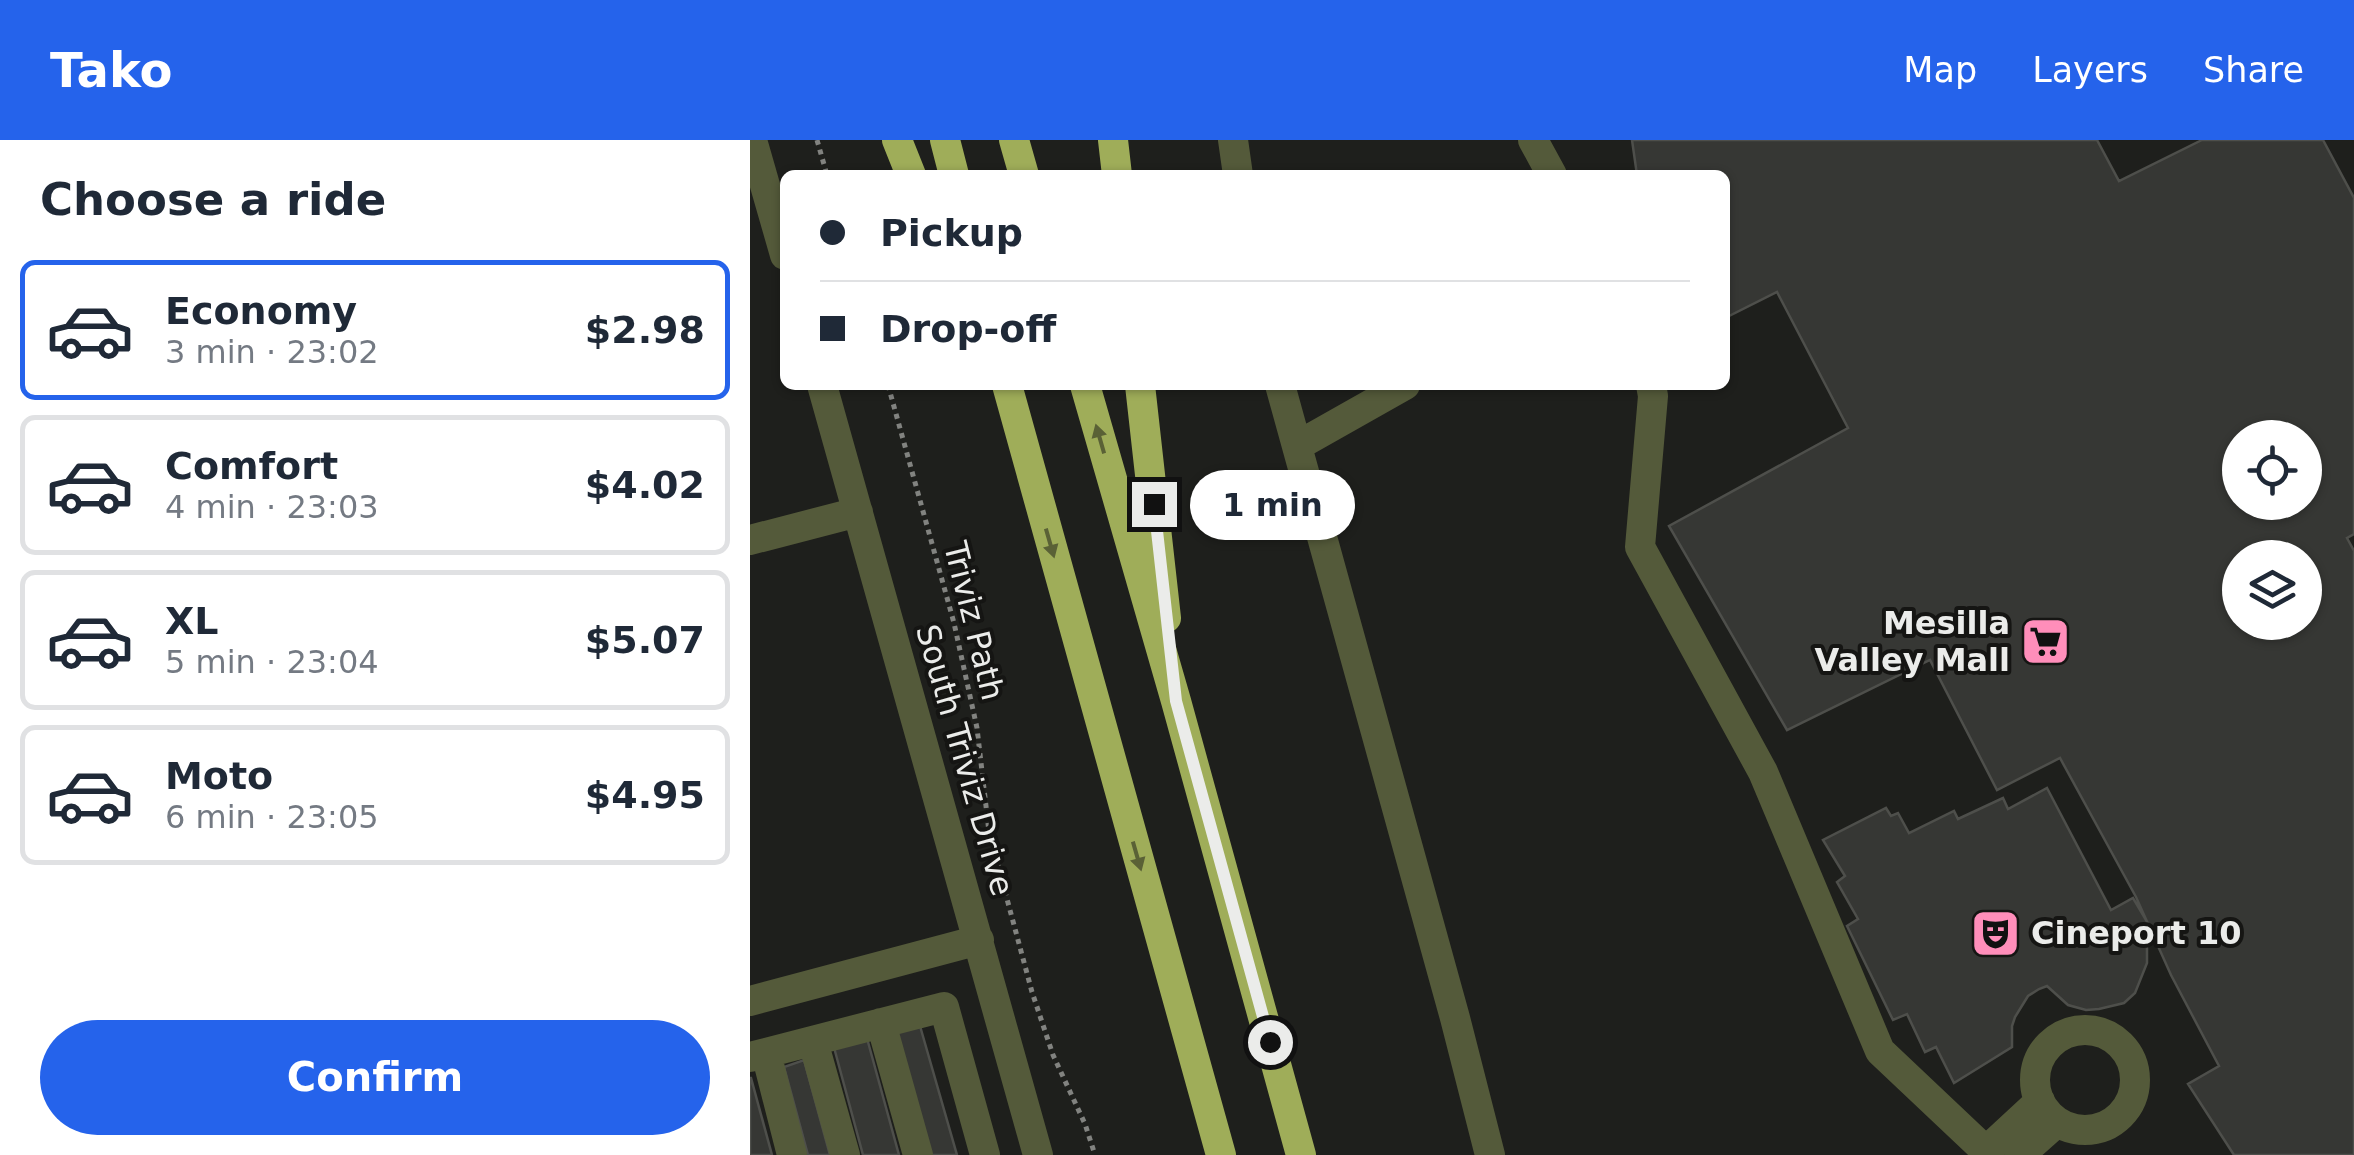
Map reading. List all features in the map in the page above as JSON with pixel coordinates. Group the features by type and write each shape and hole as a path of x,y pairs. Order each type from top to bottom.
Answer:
{"highway":[{"path":"897,140 909,170"},
{"path":"944,140 953,170"},
{"path":"1014,140 1023,170"},
{"path":"1113,140 1116,170"},
{"path":"999,390 1024,449"},
{"path":"1008,390 1221,1155"},
{"path":"1086,390 1301,1155"},
{"path":"1141,390 1176,701"}],"street":[{"path":"752,140 780,238"},
{"path":"1233,140 1237,170"},
{"path":"1533,140 1549,170"},
{"name":"South Triviz Drive","path":"823,390 1038,1155"},
{"path":"1281,390 1490,1155"},
{"path":"1297,446 1396,390"},
{"path":"1652,390 1640,548 1763,772 1880,1052 1988,1153 2048,1111 2020,1155"},
{"path":"750,540 858,512"},
{"path":"750,1001 979,940"},
{"path":"792,1155 758,1055 944,1007 985,1155"},
{"path":"881,1023 918,1155"},
{"path":"813,1041 845,1155"}],"path":[{"path":"817,140 826,170"},
{"name":"Triviz Path","path":"889,390 958,640 977,728 989,832 1032,992 1053,1055 1095,1155"}],"building":[{"name":"Mesilla Valley Mall","path":"1632,140 2097,140 2119,181 2202,140 2323,140 2354,198 2354,534 2347,538 2354,551 2354,1155 2234,1155 2188,1084 2219,1066 2136,897 2060,758 1997,790 1930,660 1787,730 1669,526 1848,428 1777,292 1730,316 1730,170 1636,170"},
{"name":"Cineport 10","path":"2047,788 2111,910 2133,898 2149,925 2140,929 2147,948 2147,963 2135,993 2124,1003 2086,1010 2068,1005 2047,986 2039,989 2028,996 2015,1017 2012,1047 1954,1083 1936,1047 1925,1052 1907,1014 1893,1020 1847,926 1858,919 1837,882 1845,876 1823,840 1886,808 1891,816 1898,813 1909,833 1954,811 1958,819 2003,798 2008,809"},
{"path":"918,1019 957,1155 931,1155 894,1026"},
{"path":"865,1031 899,1155 863,1155 832,1040"},
{"path":"804,1060 830,1155 808,1155 784,1067"},
{"path":"751,1078 772,1155 750,1155"}],"place":[{"name":"Mesilla Valley Mall","path":"2045,641"},
{"name":"Cineport 10","path":"1996,933"}],"route":[{"path":"1154,504 1176,701 1270,1042"}]}
